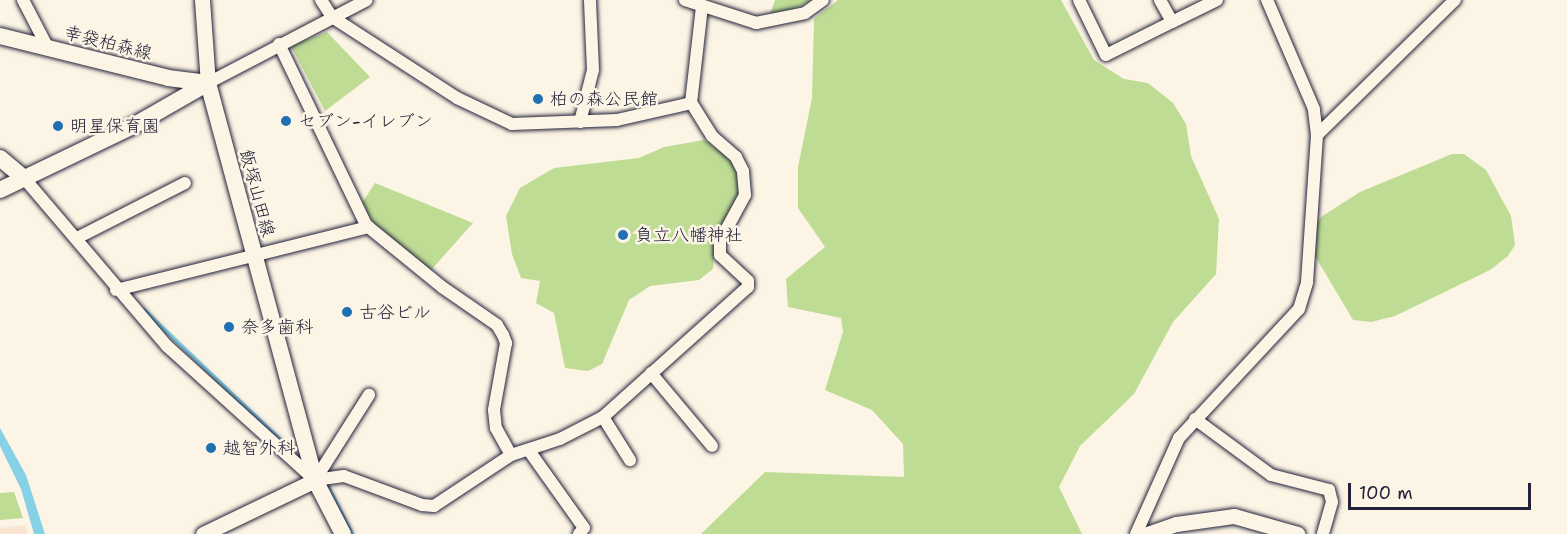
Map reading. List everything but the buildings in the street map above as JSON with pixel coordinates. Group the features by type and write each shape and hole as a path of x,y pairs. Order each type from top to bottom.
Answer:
{"main road":[{"name":"幸袋柏森線","path":"0,36 168,78 208,83"},
{"path":"0,190 133,126 208,83"},
{"name":"飯塚山田線","path":"208,83 315,480 344,534"},
{"path":"0,158 24,178"}],"street":[{"path":"23,0 48,48"},
{"path":"202,0 208,83 367,0"},
{"path":"321,0 332,17 494,118 512,124 580,122 647,115 691,103"},
{"path":"580,122 593,70 590,0"},
{"path":"685,0 737,20 773,23 805,13 823,0"},
{"path":"1079,0 1106,55 1217,0"},
{"path":"1160,0 1172,22"},
{"path":"1136,534 1179,438 1195,418 1299,309 1307,282 1317,135 1308,91 1268,0"},
{"path":"1317,135 1455,0"},
{"path":"203,534 315,480 344,476 430,507 512,455 530,452 603,417 748,287 748,280 720,255 720,241 745,195 743,171 736,157 712,136 691,103 702,6"},
{"path":"279,45 368,227 442,287 497,325 503,335 506,344 494,410 496,428 512,455"},
{"path":"24,178 81,236 167,346 315,480"},
{"path":"81,236 185,183"},
{"path":"122,288 368,227"},
{"path":"651,373 712,446"},
{"path":"315,480 369,395"},
{"path":"603,417 630,460"},
{"path":"1195,418 1271,475 1329,490 1332,502 1323,534"},
{"path":"530,452 584,528 579,534"},
{"path":"1147,534 1234,516 1270,529 1297,534"}],"shaded area":[{"path":"26,525 27,534 0,534 0,528"}],"green space":[{"path":"775,0 812,0 781,15 770,14"},
{"path":"838,0 1061,0 1094,60 1124,79 1148,83 1173,103 1186,124 1191,156 1219,219 1216,274 1173,322 1134,394 1080,446 1059,487 1082,534 701,534 765,472 904,477 903,444 872,410 825,390 843,332 841,318 788,307 786,279 825,247 798,208 798,167 812,98 814,19"},
{"path":"327,32 370,77 325,111 291,46"},
{"path":"704,140 732,160 740,179 739,193 715,242 713,269 699,280 650,286 629,300 602,364 588,371 565,368 554,313 536,303 540,281 521,278 512,254 506,216 520,188 554,168 639,158 664,147"},
{"path":"1452,154 1464,154 1486,170 1511,216 1515,245 1508,256 1490,270 1395,316 1371,322 1353,320 1315,256 1314,227 1321,217 1360,192"},
{"path":"375,183 473,223 431,270 374,224 362,203"},
{"path":"14,492 23,518 0,520 0,493"}],"water":[{"path":"0,428 26,475 45,534 34,534 21,489 0,446"}],"waterway":[{"path":"144,310 291,450"},
{"path":"326,483 352,534"}],"place":[{"name":"柏の森公民館","path":"538,99"},
{"name":"セブン-イレブン","path":"286,121"},
{"name":"明星保育園","path":"58,126"},
{"name":"負立八幡神社","path":"623,235"},
{"name":"古谷ビル","path":"347,312"},
{"name":"奈多歯科","path":"229,327"},
{"name":"越智外科","path":"211,448"}]}
